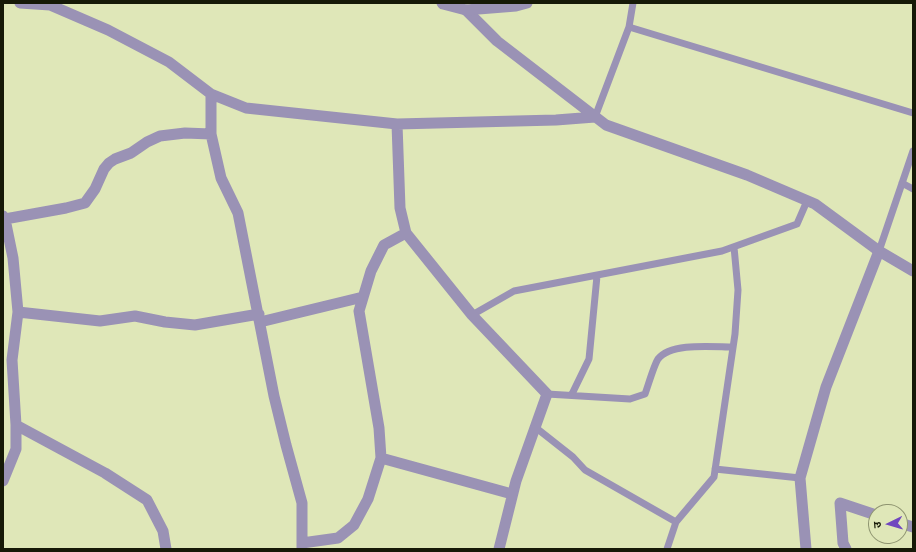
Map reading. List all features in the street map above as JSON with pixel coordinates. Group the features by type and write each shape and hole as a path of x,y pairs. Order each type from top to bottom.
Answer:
{"street":[{"path":"20,3 50,5 108,30 169,62 210,94 246,108 397,124 549,120 595,117"},
{"path":"442,3 466,10 516,6 527,3"},
{"path":"466,10 497,41 606,125 747,175 815,204 879,251 913,271"},
{"path":"210,94 211,134 221,178 238,213 281,424 302,503 302,546 338,538 354,525 368,499 381,458 379,428 360,311 371,271 384,245 406,233"},
{"path":"397,124 400,208 406,233 472,315 547,394 512,494 499,549"},
{"path":"3,481 16,449 12,360 18,312 14,258 4,217 66,208 85,202 95,189 104,169 109,164 115,159 130,153 160,136 185,133 211,134"},
{"path":"806,549 800,478 826,387 879,251"},
{"path":"18,312 100,322 135,316 195,326 259,318 363,298"},
{"path":"16,425 105,473 147,500 163,531 166,549"},
{"path":"381,458 512,494"},
{"path":"846,549 843,543 840,503 868,512"}],"lane":[{"path":"595,117 629,27 633,3"},
{"path":"629,27 913,113"},
{"path":"879,251 913,151"},
{"path":"902,183 913,189"},
{"path":"472,315 514,291 722,251 734,247 797,224 807,201"},
{"path":"667,549 676,522 714,477 733,346 738,290 734,247"},
{"path":"572,394 589,359 597,276"},
{"path":"547,394 572,394 630,399 638,397 645,394 658,359 664,354 673,350 690,347 733,346"},
{"path":"535,427 573,457 585,470 676,522"},
{"path":"715,469 800,478"}]}
